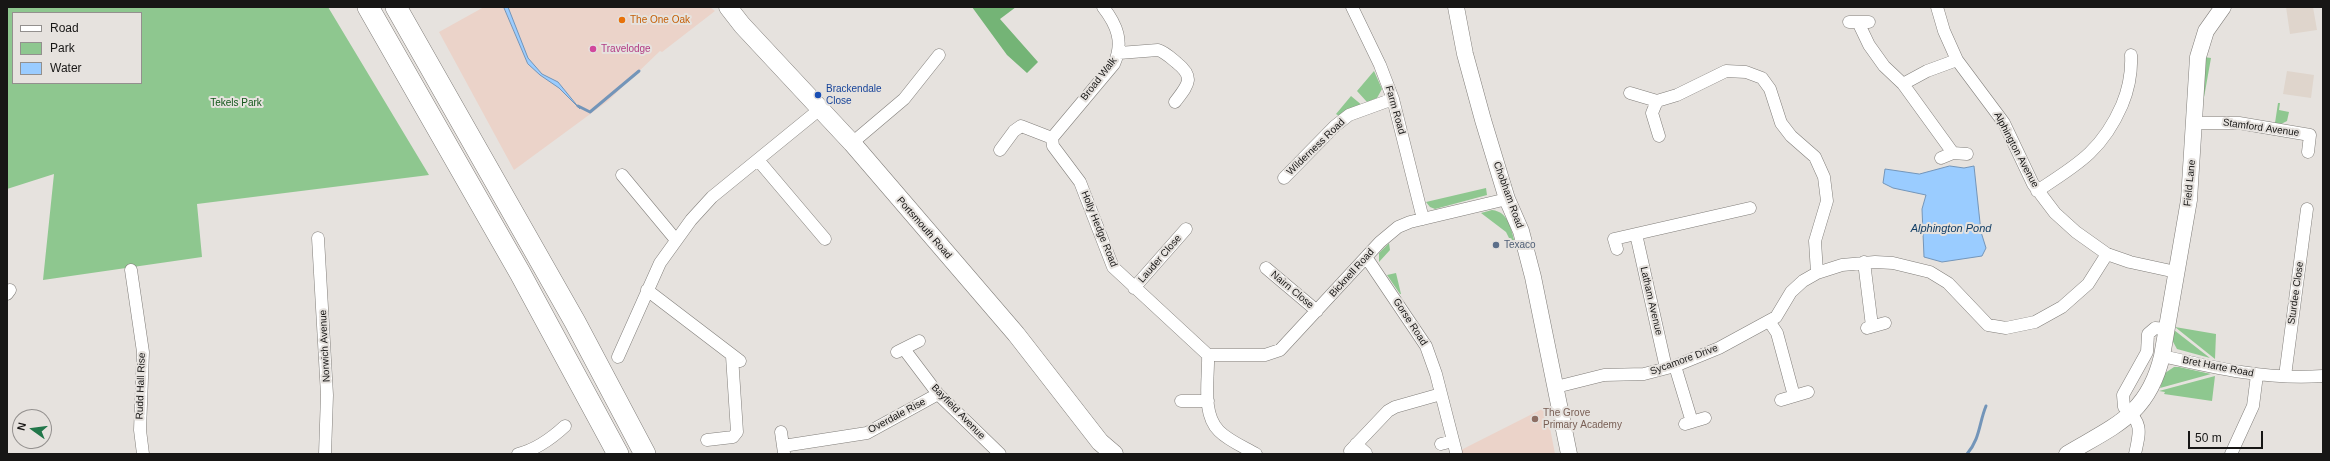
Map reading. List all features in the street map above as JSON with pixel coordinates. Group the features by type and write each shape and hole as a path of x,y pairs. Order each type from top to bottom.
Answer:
{"highway":[{"path":"368,7 517,266 618,454"},
{"path":"396,7 575,322 645,454"}],"main road":[{"name":"Portsmouth Road","path":"728,7 742,25 852,143 1016,334 1098,439 1113,454"}],"street":[{"name":"Farm Road","path":"1352,7 1380,65 1393,99 1423,219"},
{"name":"Chobham Road","path":"1456,7 1469,71 1507,199 1518,221 1526,250 1569,454"},
{"name":"Alphington Avenue","path":"1937,7 1944,31 1957,60 2004,123 2037,191 2064,222 2107,254 2130,262 2176,272"},
{"name":"Field Lane","path":"2067,454 2116,426 2132,414 2151,388 2162,356 2189,200 2196,70 2204,36 2223,7"},
{"name":"Broad Walk","path":"1052,138 1114,64 1119,53 1117,30 1109,9"},
{"path":"1858,22 1869,45 1880,60 1903,84 1953,153"},
{"path":"1119,53 1158,50 1163,52 1185,69 1189,76 1188,85 1181,100"},
{"path":"852,143 904,99 940,55"},
{"path":"2037,191 2085,158 2104,140 2116,120 2130,87 2131,55"},
{"path":"1903,84 1927,71 1957,60"},
{"path":"1630,92 1657,101 1677,95 1726,72 1746,72 1762,78 1770,89 1781,123 1791,136 1815,157 1824,177 1827,201 1815,241 1816,273 1842,265 1864,262 1898,263 1930,272 1948,283 1988,325 2006,328 2036,322 2062,307 2088,284 2107,254"},
{"name":"Wilderness Road","path":"1284,178 1335,126 1349,115 1393,99"},
{"path":"1657,101 1652,113 1659,136"},
{"path":"618,357 660,263 676,240 712,197 820,109"},
{"name":"Stamford Avenue","path":"2194,123 2239,123 2310,135 2308,152"},
{"path":"1000,150 1014,131 1021,126 1052,138"},
{"name":"Holly Hedge Road","path":"1052,138 1053,146 1080,182 1113,266 1134,288 1208,355"},
{"path":"1941,158 1953,153 1967,154"},
{"path":"758,160 825,239"},
{"path":"622,175 676,240"},
{"name":"Bicknell Road","path":"1208,355 1265,355 1276,352 1286,344 1366,257 1398,228 1423,219 1507,199"},
{"path":"1617,249 1614,239 1750,208"},
{"name":"Sturdee Close","path":"2285,376 2307,209"},
{"name":"Lauder Close","path":"1134,288 1186,234"},
{"name":"Latham Avenue","path":"1636,234 1670,367 1689,423 1705,418"},
{"name":"Norwich Avenue","path":"318,238 327,395 325,454"},
{"name":"Gorse Road","path":"1366,257 1426,346 1455,446 1441,444"},
{"path":"1864,262 1870,327 1885,323"},
{"name":"Nairn Close","path":"1266,268 1317,311"},
{"name":"Rudd Hall Rise","path":"131,270 143,352 140,430 143,454"},
{"name":"Sycamore Drive","path":"1556,387 1604,375 1638,375 1670,367 1719,348 1769,321 1781,312 1791,292 1816,273"},
{"path":"647,290 736,359 738,432 733,437 707,440"},
{"path":"1769,321 1777,333 1794,396"},
{"path":"2134,454 2140,432 2137,420 2124,407 2123,395 2147,352 2148,334 2155,328 2166,329"},
{"name":"Bayfield Avenue","path":"919,341 900,351 938,394 1000,454"},
{"path":"1208,355 1208,401 1211,420 1218,431 1256,454"},
{"name":"Bret Harte Road","path":"2162,356 2226,371 2257,375 2323,376"},
{"path":"2231,454 2253,406 2257,375"},
{"path":"1782,400 1808,392"},
{"name":"Overdale Rise","path":"781,432 783,450 867,433 938,394"},
{"path":"1366,453 1353,447 1388,411 1395,407 1441,394"},
{"path":"1181,401 1208,401"},
{"path":"524,453 556,435 565,426"}],"shaded area":[{"path":"484,7 710,7 715,11 662,52 660,51 608,101 514,170 439,32"},
{"path":"2286,7 2313,7 2317,30 2290,34"},
{"path":"2287,71 2314,75 2311,98 2283,94"},
{"name":"The Grove Primary Academy","path":"1546,407 1555,454 1452,454 1461,450"}],"green space":[{"name":"Tekels Park","path":"7,7 328,7 429,175 197,204 202,257 43,280 54,174 7,189"},
{"path":"972,7 1016,7 1000,19 1038,62 1027,73 1007,55"},
{"path":"2204,57 2211,58 2203,103 2201,104"},
{"path":"1374,71 1382,89 1377,98 1367,102 1357,91"},
{"path":"1351,96 1363,106 1339,116 1336,114"},
{"path":"2278,103 2280,103 2279,110 2289,112 2287,121 2281,124 2275,123"},
{"path":"1486,188 1487,195 1435,209 1430,207 1426,202"},
{"path":"1492,210 1498,211 1506,218 1515,243 1510,240 1506,232 1481,213"},
{"path":"1389,243 1390,250 1379,262 1379,253"},
{"path":"1396,273 1401,294 1387,275"},
{"path":"2175,327 2216,334 2215,359"},
{"path":"2174,330 2210,358 2177,349 2172,340"},
{"path":"2174,367 2211,374 2160,388 2165,373"},
{"path":"2215,376 2212,401 2164,394 2165,392 2159,391"}],"water":[{"path":"504,7 508,7 528,58 542,74 558,82 580,109 559,88 540,75 528,64"},
{"name":"Alphington Pond","path":"1950,166 1964,168 1974,166 1981,232 1986,248 1982,256 1942,262 1924,257 1922,209 1926,195 1893,188 1883,183 1885,169 1919,174"}],"waterway":[{"path":"578,106 590,112 639,71"},
{"path":"1967,454 1977,437 1986,406"}],"place":[{"name":"The One Oak","path":"622,20"},
{"name":"Travelodge","path":"593,49"},
{"name":"Brackendale Close","path":"818,95"},
{"name":"Texaco","path":"1496,245"},
{"name":"The Grove Primary Academy","path":"1535,419"}]}
